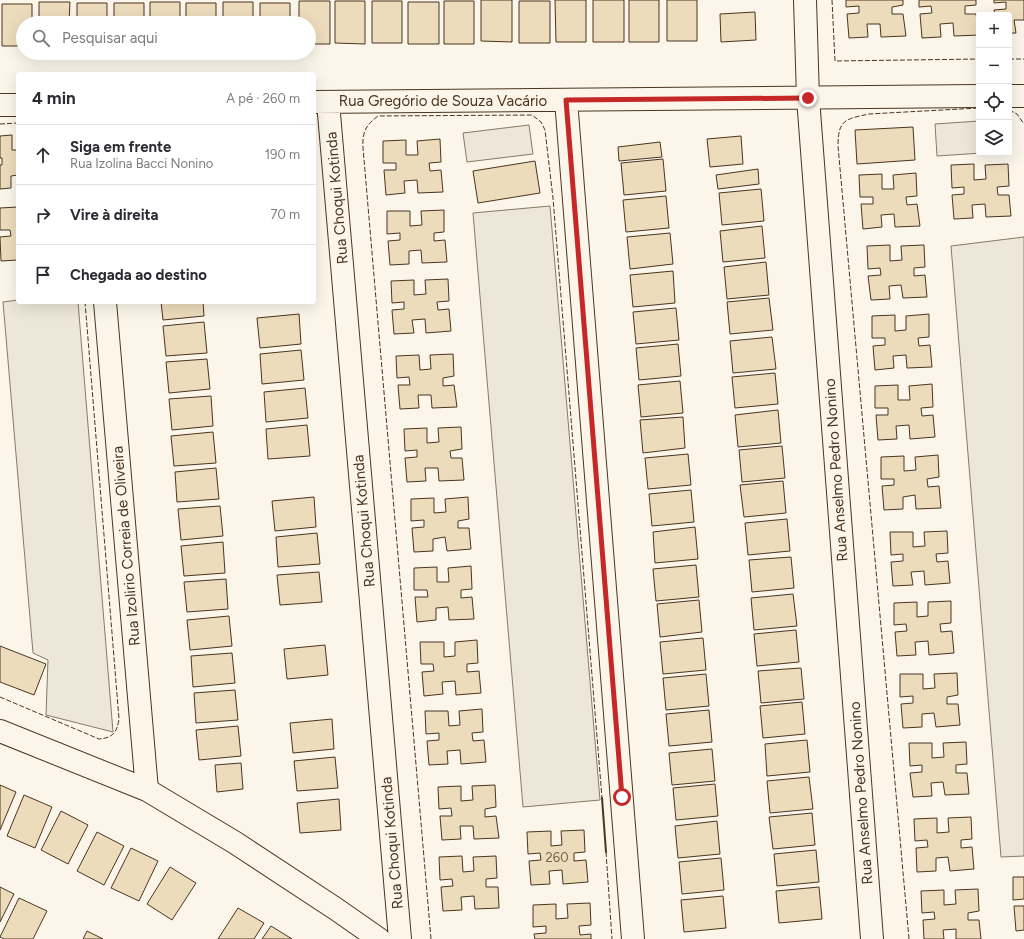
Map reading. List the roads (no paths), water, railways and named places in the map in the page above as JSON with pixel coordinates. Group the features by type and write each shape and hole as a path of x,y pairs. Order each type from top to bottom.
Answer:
{"street":[{"name":"Rua Anselmo Pedro Nonino","path":"805,0 808,98 872,939"},
{"name":"Rua Gregório de Souza Vacário","path":"321,102 976,96"},
{"path":"1012,96 1024,96"},
{"path":"566,100 633,939"},
{"name":"Rua Choqui Kotinda","path":"321,102 400,939"},
{"path":"0,105 16,105"},
{"name":"Rua Izolirio Correia de Oliveira","path":"105,304 147,790"},
{"path":"0,731 147,790 234,842 379,939"}]}
